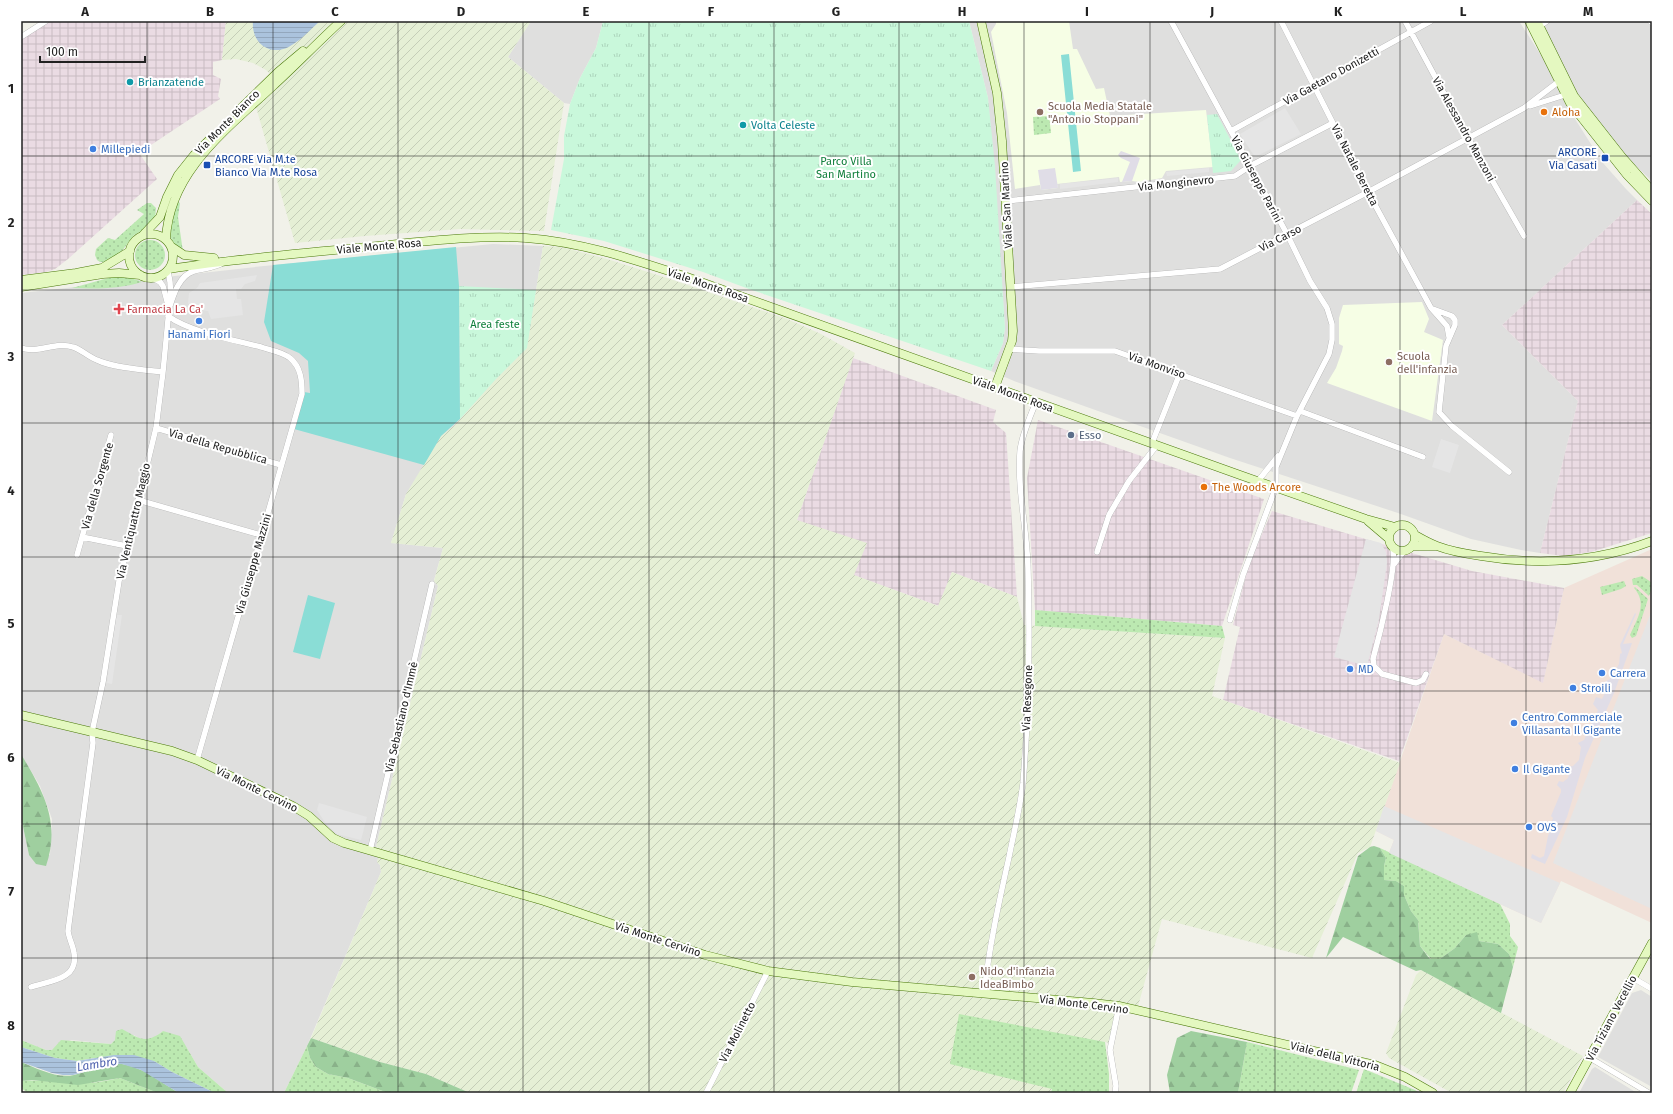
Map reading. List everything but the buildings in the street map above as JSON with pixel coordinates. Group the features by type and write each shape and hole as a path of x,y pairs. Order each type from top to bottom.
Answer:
{"street":[{"path":"21,37 46,21"},
{"name":"Via Monte Bianco","path":"143,235 158,220 172,185 186,164 198,151 278,72 341,21"},
{"name":"Viale San Martino","path":"982,21 996,93 1007,201 1013,331 1010,349 995,387"},
{"name":"Via Giuseppe Parini","path":"1171,21 1287,234 1310,281 1327,308 1332,324 1332,340 1329,354 1283,449 1276,467 1276,487"},
{"name":"Via Natale Beretta","path":"1281,21 1368,192 1431,308 1447,326 1449,337"},
{"name":"Via Alessandro Manzoni","path":"1405,21 1468,138 1524,236"},
{"name":"Via Gaetano Donizetti","path":"1231,131 1431,21"},
{"path":"1529,21 1537,26 1561,80 1581,118 1632,180 1652,201"},
{"path":"1537,26 1548,21"},
{"name":"Via Monte Bianco","path":"166,240 170,208 182,182 201,157 218,137 334,27"},
{"name":"Via Carso","path":"1011,287 1220,269 1368,192 1524,108 1561,80"},
{"path":"1569,94 1652,191"},
{"name":"Via Carso","path":"1524,108 1569,94"},
{"name":"Via Monginevro","path":"1007,201 1235,176 1250,166 1333,123"},
{"path":"21,280 102,268 130,251 137,239 143,235 155,234 166,240"},
{"name":"Viale Monte Rosa","path":"153,278 158,277 168,270 228,260 424,241 472,238 527,238 562,243 610,253 687,277 1366,519 1395,526 1402,524 1409,526 1415,535 1437,546"},
{"name":"Viale Monte Rosa","path":"166,240 172,247 184,255 193,257 238,259"},
{"path":"168,270 173,260 172,247"},
{"path":"130,251 131,264 140,275"},
{"name":"Via Ventiquattro Maggio","path":"171,302 186,274 214,267 228,260"},
{"name":"Via Ventiquattro Maggio","path":"31,987 64,977 69,973 74,964 74,951 68,931 93,743 92,732 103,682 119,581 156,428 164,372 171,302 168,270"},
{"path":"21,287 111,274 140,275 153,278"},
{"name":"Via Ventiquattro Maggio","path":"153,278 160,282 163,286 169,312"},
{"path":"1431,308 1452,316 1455,320 1455,325 1446,346 1439,412 1452,426 1509,472"},
{"name":"Via Giuseppe Mazzini","path":"169,312 188,326 275,351 290,357 298,367 302,380 302,394 197,760"},
{"path":"21,348 38,350 63,345 73,347 97,361 107,364 164,372"},
{"name":"Via Monviso","path":"1010,349 1039,352 1115,350 1180,374 1423,457"},
{"path":"1097,552 1109,515 1129,481 1154,444 1180,374"},
{"name":"Via Resegone","path":"984,994 988,959 1022,784 1026,716 1029,600 1028,565 1020,478 1020,450 1025,430 1036,402"},
{"name":"Via della Repubblica","path":"156,428 281,464"},
{"name":"Via della Sorgente","path":"77,555 111,435"},
{"name":"Via Giuseppe Parini","path":"1258,481 1283,449"},
{"path":"1230,620 1243,575 1276,487"},
{"path":"138,500 261,535"},
{"name":"Viale Monte Rosa","path":"1366,519 1388,538 1392,547"},
{"path":"1388,538 1390,532 1395,526"},
{"path":"1393,566 1404,551 1412,546 1415,535"},
{"name":"Via della Sorgente","path":"82,537 127,546"},
{"name":"Viale Monte Rosa","path":"1412,546 1437,546 1502,560 1545,562 1581,560 1609,555 1652,541"},
{"path":"1392,547 1400,551 1404,551"},
{"path":"1392,547 1394,552 1393,566 1383,623 1373,664 1382,674 1416,683 1423,680 1426,674"},
{"name":"Via Sebastiano d'Immè","path":"370,851 432,584"},
{"path":"21,715 92,732"},
{"name":"Via Monte Cervino","path":"92,732 172,751 197,760 293,806 309,816 333,838 344,843 544,901 705,955 768,971 852,982 1119,1006 1255,1037"},
{"name":"Via Tiziano Vecellio","path":"1570,1093 1652,943"},
{"name":"Via Molinetto","path":"706,1093 768,971"},
{"path":"1633,978 1652,989"},
{"path":"1115,1093 1116,1086 1110,1050 1119,1006"},
{"name":"Viale della Vittoria","path":"1255,1037 1375,1065 1405,1077 1433,1093"},
{"path":"1590,1058 1649,1093"}],"shaded area":[{"path":"46,21 226,21 222,60 213,62 213,75 221,79 218,96 220,99 139,153 157,179 68,259 55,269 46,272 21,275 21,37"},
{"path":"226,21 531,21 508,57 564,103 544,231 460,229 295,243 256,107 280,84 266,70 253,63 236,59 222,60"},
{"path":"531,21 603,21 596,48 580,78 570,104 564,103 508,57"},
{"path":"969,21 1519,21 1553,74 1575,119 1603,163 1637,200 1502,325 1578,401 1540,553 1471,539 1398,513 1230,458 1014,381 991,371 1003,343 1005,328 988,98"},
{"path":"996,21 1069,21 1073,49 1077,49 1096,89 1104,88 1110,116 1206,110 1213,167 1166,171 1162,178 1139,182 1120,182 1119,177 1057,184 1058,188 1041,190 1040,185 1015,189 1007,113 991,32 996,24"},
{"path":"1540,21 1652,21 1652,181 1621,152 1579,97"},
{"path":"1069,54 1081,171 1073,172 1061,55"},
{"path":"1285,108 1301,134 1255,157 1240,134"},
{"path":"1121,151 1140,158 1132,181 1122,182 1130,162 1118,155"},
{"path":"1055,168 1058,188 1041,190 1038,170"},
{"path":"1209,168 1209,172 1167,176 1166,172"},
{"path":"1118,178 1118,182 1060,189 1060,184"},
{"path":"1637,200 1652,214 1652,533 1591,552 1563,556 1540,553 1578,401 1502,325"},
{"path":"493,244 543,246 527,348 496,379 455,425 406,494 391,543 443,548 434,580 438,586 376,847 381,849 377,862 380,865 381,872 307,1046 284,1093 228,1093 198,1067 187,1048 163,1031 155,1037 145,1040 134,1035 115,1040 111,1044 71,1040 52,1050 46,1050 21,1040 21,817 29,855 50,855 52,819 40,786 21,754 21,293 264,266"},
{"path":"543,246 561,247 607,259 787,319 821,334 855,353 797,520 867,543 854,575 938,606 952,572 1017,597 1024,625 1225,638 1212,696 1400,763 1370,847 1358,853 1312,958 1162,919 1137,1010 1119,1006 1111,1043 1063,1035 1051,1093 470,1093 426,1074 380,1062 311,1038 381,872 380,865 377,862 381,849 376,847 438,586 434,581 443,548 391,543 406,494 441,436 455,425 496,379 527,348"},
{"path":"456,247 459,286 460,419 441,436 424,465 294,429 304,392 310,393 308,361 299,353 271,341 264,322 273,265"},
{"path":"257,275 255,281 245,284 241,289 236,289 237,299 241,299 243,315 211,319 208,311 191,308 188,303 189,293 197,288 200,283"},
{"name":"Scuola dell'infanzia","path":"1422,302 1429,319 1424,332 1443,340 1432,421 1327,383 1336,368 1342,351 1343,346 1339,344 1339,318 1343,305"},
{"path":"853,358 996,410 993,422 1006,433 1017,597 952,572 939,606 853,575 797,520"},
{"path":"1038,420 1264,499 1222,626 1035,610 1027,478"},
{"path":"1441,439 1459,445 1450,473 1432,467"},
{"path":"1272,511 1472,571 1564,588 1543,683 1444,634 1399,761 1223,700 1240,627 1233,625 1249,564"},
{"path":"1366,539 1381,543 1386,552 1387,563 1379,619 1367,666 1334,657"},
{"path":"1652,549 1652,923 1561,881 1541,923 1389,853 1394,840 1376,831 1444,634 1543,682 1564,588"},
{"path":"308,595 335,603 320,659 293,652"},
{"path":"1652,610 1652,909 1553,863"},
{"path":"1635,613 1636,614 1623,644 1632,643 1614,693 1585,758 1567,817 1545,864 1531,858 1532,854 1540,858 1544,856 1550,831 1549,828 1553,818 1551,816 1561,792 1561,789 1557,785 1559,781 1563,782 1568,778 1569,774 1564,769 1565,767 1573,766 1579,760 1581,747 1578,743 1584,740 1598,710 1593,704 1596,697 1602,699 1606,691 1603,689 1601,692 1599,691 1603,683 1610,679 1619,664 1620,654 1622,653 1620,645"},
{"path":"116,615 122,615 112,684 107,683"},
{"path":"319,803 367,817 361,840 337,834 326,824 317,810"},
{"path":"1384,806 1560,883 1541,923 1389,853 1394,840 1376,831"},
{"path":"1421,970 1583,1056 1563,1093 1452,1093 1389,1058 1386,1053 1416,975"},
{"path":"1641,990 1652,997 1652,1087 1598,1057 1632,993"},
{"path":"1595,1067 1637,1093 1579,1093 1592,1069"}],"green space":[{"name":"Parco Villa San Martino","path":"603,21 969,21 988,98 995,166 1005,328 1003,343 991,371 703,272 604,241 551,230 564,159 564,136 570,104 580,78 596,48"},
{"path":"1217,114 1241,160 1231,171 1213,173 1207,115"},
{"path":"1049,116 1051,133 1034,135 1033,117"},
{"path":"176,201 180,203 178,217 183,252 172,242 170,230"},
{"path":"147,203 151,203 156,208 155,220 134,235 119,255 104,262 97,260 95,255 96,249 108,238 115,240 144,214 137,210"},
{"path":"150,240 156,241 164,249 164,261 156,269 150,270 144,269 136,261 135,255 136,249 144,241"},
{"path":"126,276 142,282 107,288 72,288 112,277"},
{"name":"Area feste","path":"459,286 536,290 527,348 496,379 460,419"},
{"path":"1642,576 1651,582 1652,588 1649,596 1637,585 1633,585 1632,579"},
{"path":"1624,581 1626,586 1602,595 1600,587"},
{"path":"1635,587 1648,599 1636,636 1632,638 1630,635 1641,606 1638,594 1634,588"},
{"path":"1035,610 1222,626 1225,638 1035,626"},
{"path":"21,754 43,794 47,807 52,835 46,866 36,864 29,855 21,817"},
{"path":"1374,846 1380,848 1386,858 1384,866 1384,880 1396,881 1404,886 1404,895 1411,911 1418,920 1420,946 1430,959 1440,959 1455,948 1466,935 1477,932 1479,941 1498,944 1509,954 1513,967 1501,1013 1421,970 1416,971 1343,937 1326,958 1358,856 1370,847"},
{"path":"1380,848 1500,904 1510,924 1510,936 1518,947 1513,967 1509,954 1498,944 1479,941 1466,935 1455,948 1440,959 1431,959 1420,946 1418,920 1411,911 1404,895 1404,886 1396,881 1384,880 1384,866 1386,858"},
{"path":"959,1014 1105,1042 1109,1074 1109,1093 1090,1093 1085,1091 1085,1093 1051,1093 1052,1089 950,1064"},
{"path":"122,1029 142,1039 151,1038 163,1031 180,1036 198,1067 228,1093 215,1093 172,1072 154,1061 94,1058 77,1061 55,1058 21,1047 21,1040 46,1050 52,1050 61,1040 111,1044 115,1040 116,1031"},
{"path":"1191,1031 1247,1042 1238,1093 1170,1093 1167,1075 1177,1038"},
{"path":"311,1038 380,1062 426,1074 470,1093 388,1093 348,1078 328,1074 316,1067 310,1058 307,1046"},
{"path":"1247,1042 1359,1070 1351,1093 1238,1093"},
{"path":"307,1046 310,1058 316,1067 328,1074 348,1078 388,1093 284,1093"},
{"path":"21,1062 61,1076 74,1075 110,1064 122,1064 145,1072 179,1093 158,1093 120,1078 78,1085 32,1080 21,1081"},
{"path":"1364,1069 1415,1090 1420,1093 1356,1093"},
{"path":"120,1078 158,1093 28,1093 21,1088 21,1081 86,1083"}],"water":[{"path":"253,21 320,21 294,44 279,50 271,50 260,44 258,41 253,28"},
{"name":"Lambro","path":"21,1047 55,1058 77,1061 114,1055 134,1055 154,1061 172,1072 215,1093 179,1093 141,1070 122,1064 112,1064 73,1075 52,1073 21,1062"}],"place":[{"name":"Brianzatende","path":"130,82"},
{"name":"Scuola Media Statale \"Antonio Stoppani\"","path":"1040,112"},
{"name":"Aloha","path":"1544,112"},
{"name":"Volta Celeste","path":"743,125"},
{"name":"Millepiedi","path":"93,149"},
{"name":"ARCORE Via Casati","path":"1605,158"},
{"name":"ARCORE Via M.te Bianco Via M.te Rosa","path":"207,165"},
{"name":"Farmacia La Ca'","path":"119,309"},
{"name":"Hanami Fiori","path":"199,321"},
{"name":"Scuola dell'infanzia","path":"1389,362"},
{"name":"Esso","path":"1071,435"},
{"name":"The Woods Arcore","path":"1204,487"},
{"name":"MD","path":"1350,669"},
{"name":"Carrera","path":"1602,673"},
{"name":"Stroili","path":"1573,688"},
{"name":"Centro Commerciale Villasanta Il Gigante","path":"1514,723"},
{"name":"Il Gigante","path":"1515,769"},
{"name":"OVS","path":"1529,827"},
{"name":"Nido d'infanzia IdeaBimbo","path":"972,977"}]}
